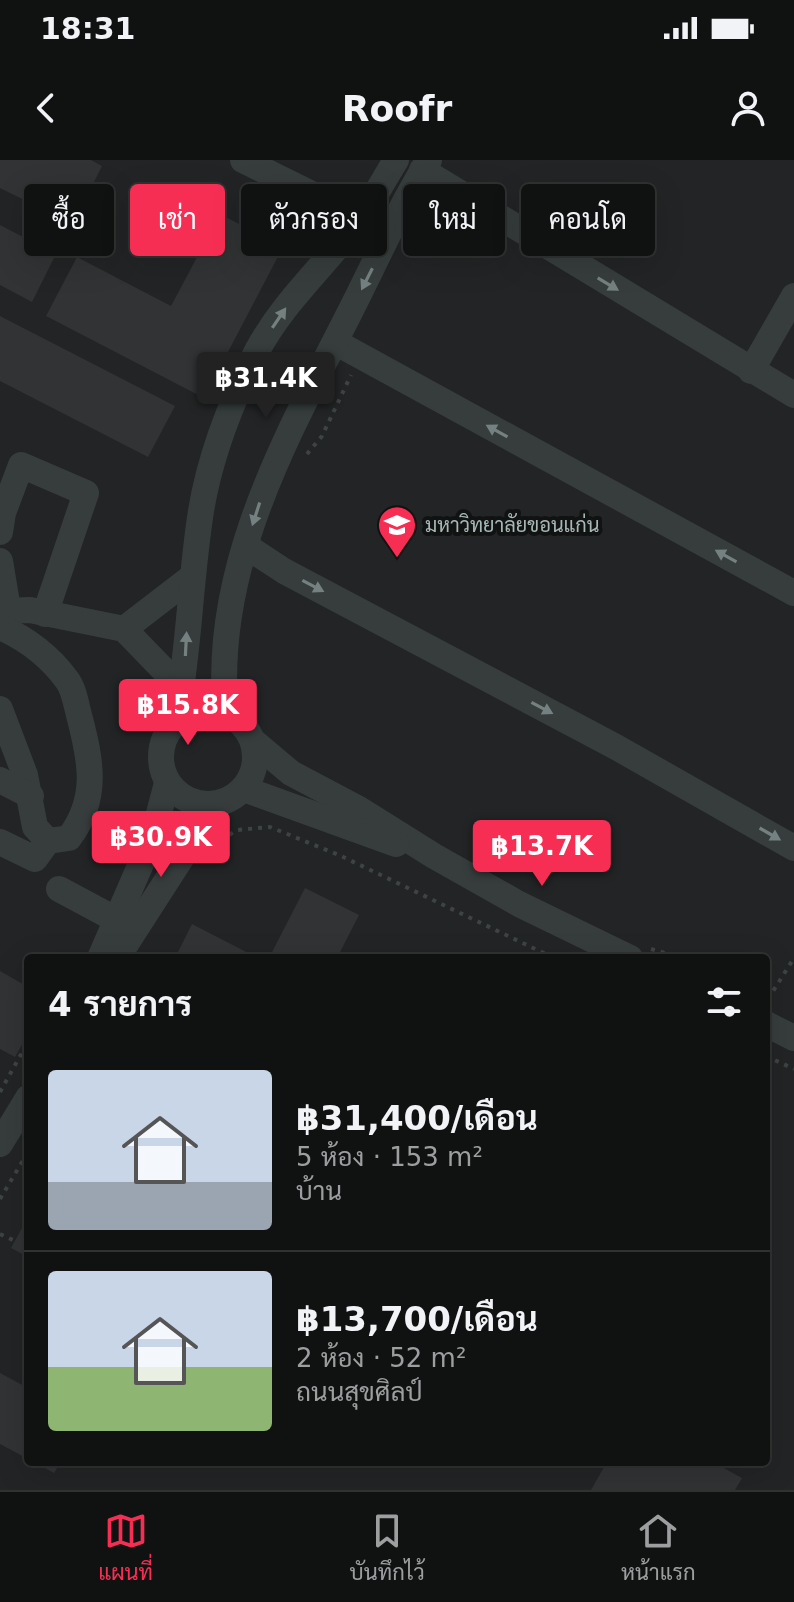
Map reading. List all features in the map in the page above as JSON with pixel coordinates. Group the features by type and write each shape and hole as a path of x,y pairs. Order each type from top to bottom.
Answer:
{"street":[{"path":"243,160 291,184"},
{"path":"381,184 396,160"},
{"path":"226,714 222,671 225,642 246,546 274,461 426,165 751,371 794,395"},
{"path":"102,954 153,836 167,783 160,757 162,744 176,721 182,689 193,576 209,472 232,407 258,349 306,279 326,256"},
{"path":"751,371 794,296"},
{"path":"335,342 794,593"},
{"path":"0,532 3,513 21,465 86,493 45,614"},
{"path":"246,546 284,571 616,747 794,848"},
{"path":"0,561 3,616 70,683 90,760 90,795 84,818 69,838 48,841 35,859 0,842"},
{"path":"124,629 193,576"},
{"path":"3,616 45,614 124,629 182,689"},
{"path":"0,709 18,750 31,796 35,827 48,841"},
{"path":"176,721 200,710 226,714 237,720 253,741 291,773 359,809 519,904 622,954"},
{"path":"167,783 188,801 216,804 231,799 244,789 255,766 253,741"},
{"path":"0,780 31,796"},
{"path":"244,789 434,856"},
{"path":"120,954 216,804"},
{"path":"59,889 115,919"},
{"path":"770,1026 794,1038"},
{"path":"0,1144 24,1105"}],"path":[{"path":"213,848 237,830 270,827 339,855 546,954"},
{"path":"770,995 794,958"},
{"path":"0,1092 24,1049"},
{"path":"770,1058 794,1069"},
{"path":"0,1199 24,1159"},
{"path":"0,1234 15,1241"}],"shaded area":[{"name":"มหาวิทยาลัยขอนแก่น","path":"0,160 794,160 794,1490 0,1490"}],"building":[{"path":"0,160 91,160 102,166 93,184 24,184 24,200 0,188"},
{"path":"225,217 241,225 241,256 278,256 204,398 46,316 77,257 171,306 198,256 225,256"},
{"path":"0,225 24,237 24,256 55,256 32,302 0,285"},
{"path":"0,316 175,406 148,457 0,381"},
{"path":"305,888 359,915 339,954 271,954"},
{"path":"192,924 250,954 177,954"},
{"path":"0,971 24,985 24,1041 15,1057 0,1049"},
{"path":"24,1224 24,1255 11,1248"},
{"path":"0,1373 24,1386 24,1457 0,1444"},
{"path":"41,1466 58,1466 54,1473"},
{"path":"605,1466 720,1466 742,1478 735,1490 591,1490"}],"place":[{"name":"มหาวิทยาลัยขอนแก่น","path":"397,559"}]}
